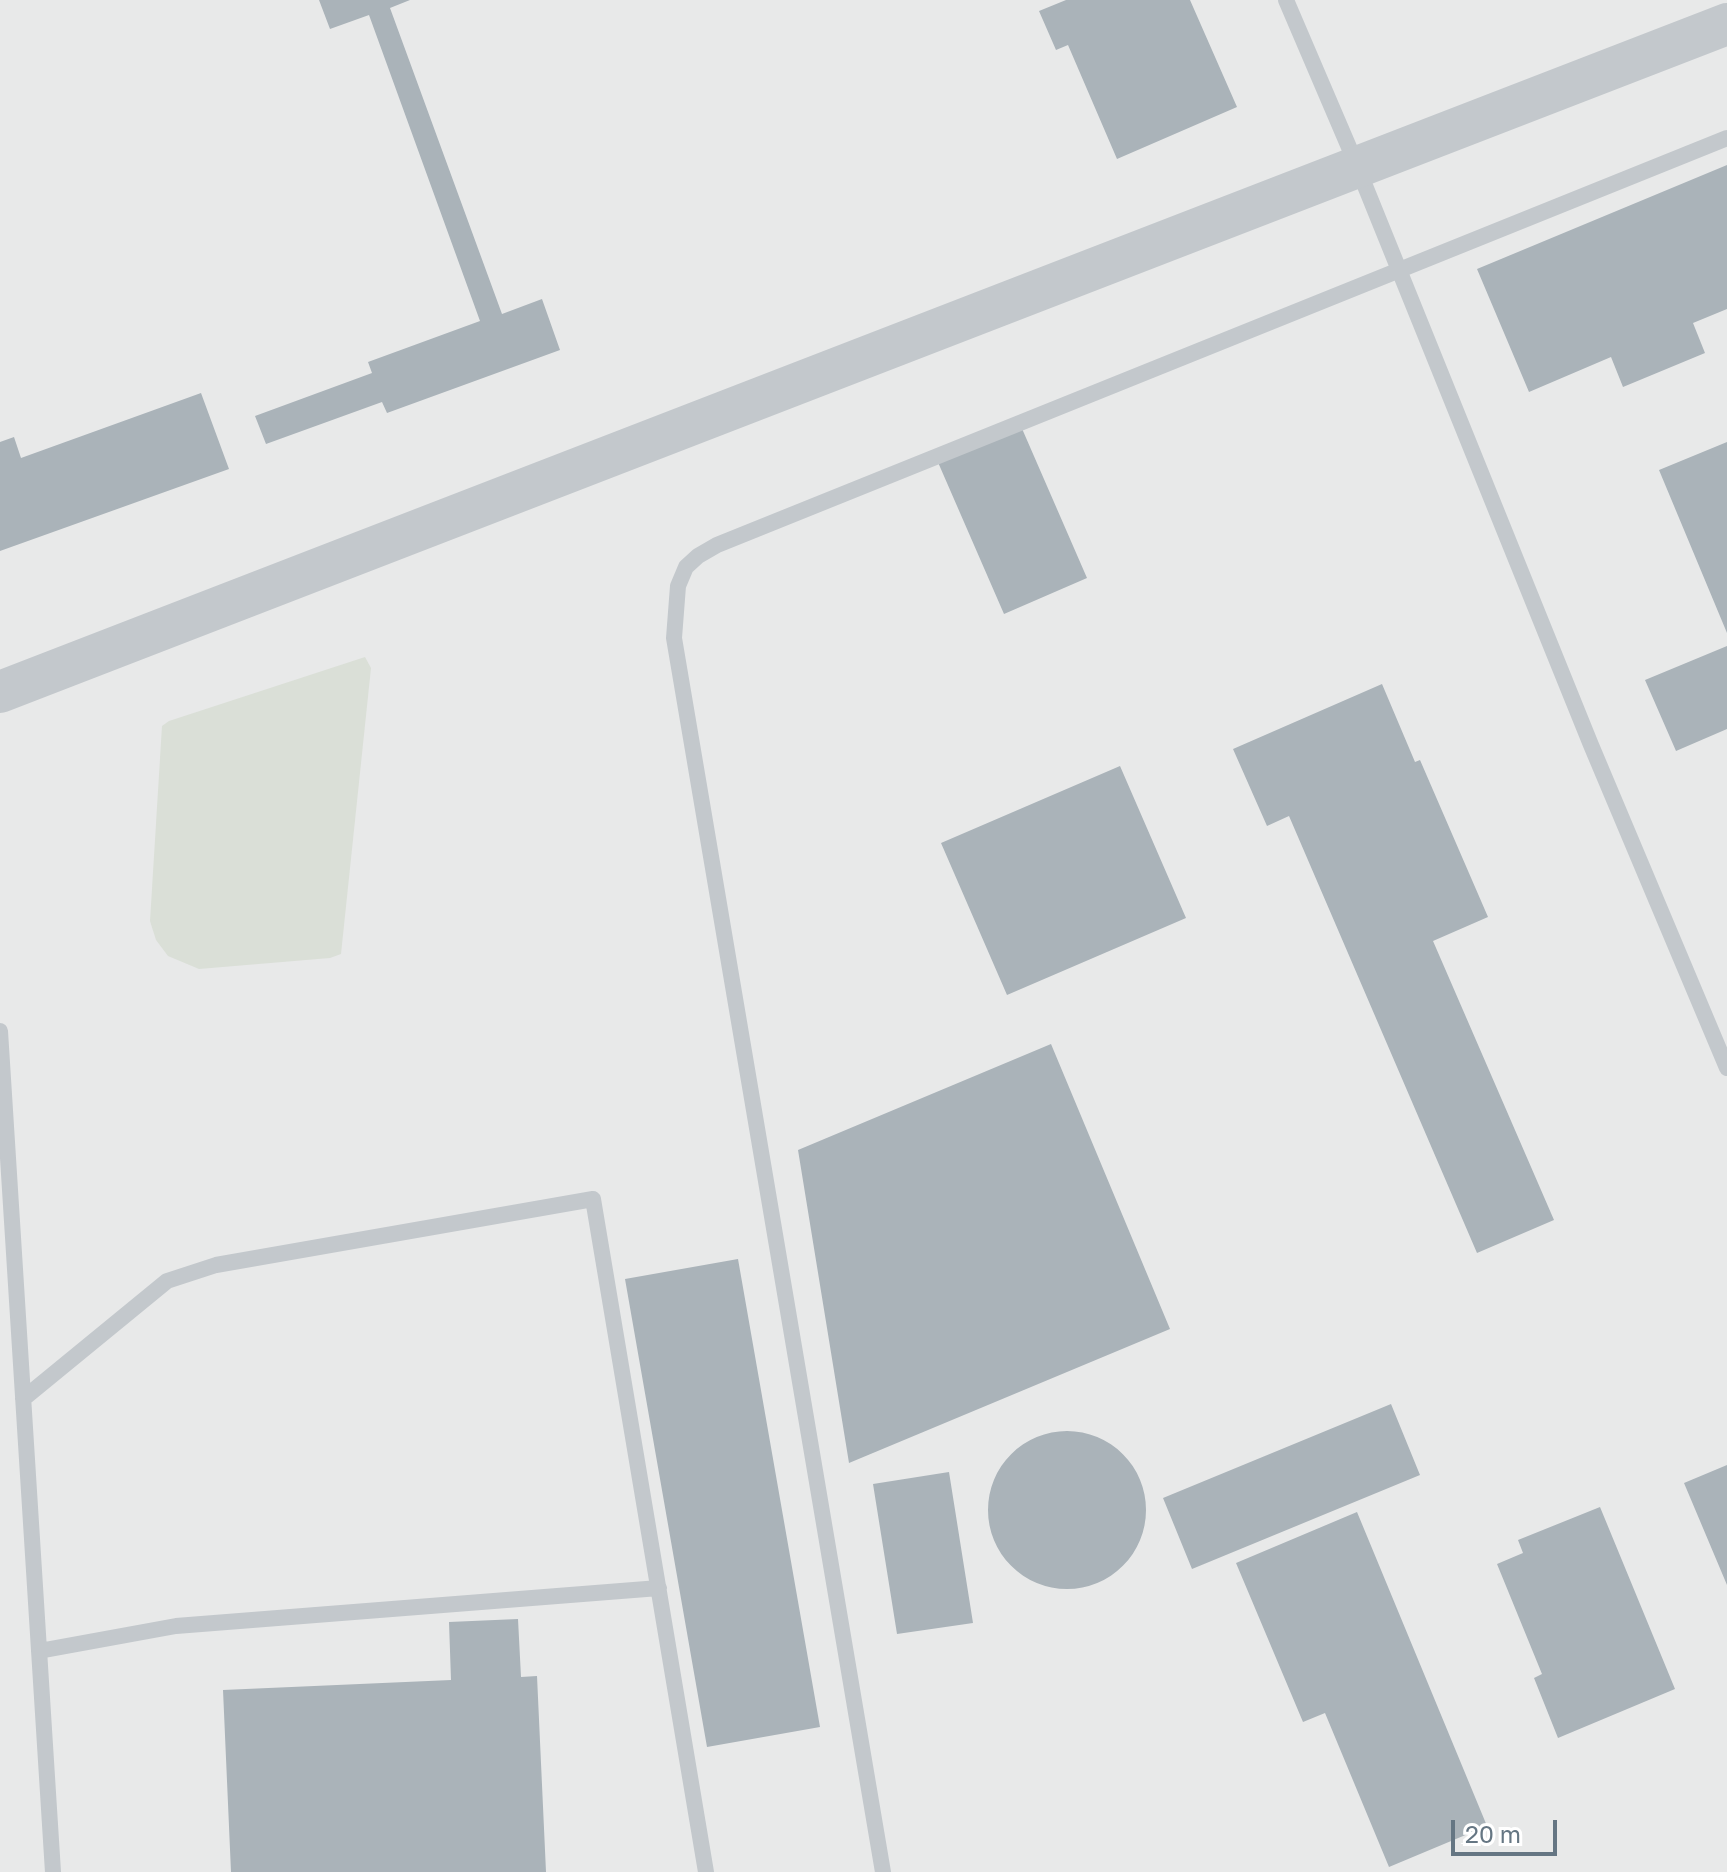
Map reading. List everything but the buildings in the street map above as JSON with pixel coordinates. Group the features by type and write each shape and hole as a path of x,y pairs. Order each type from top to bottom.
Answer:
{"street":[{"path":"0,692 1727,24"}],"lane":[{"path":"1286,0 1357,166 1591,745 1727,1068"},
{"path":"883,1872 674,638 678,586 686,567 717,545 1727,138"},
{"path":"0,1031 53,1872"},
{"path":"23,1399 167,1281 216,1265 593,1199 706,1872"},
{"path":"39,1651 176,1626 659,1588"}],"shaded area":[{"path":"0,0 1727,0 1727,1872 0,1872"},
{"path":"365,657 371,668 341,954 330,958 199,969 168,956 156,940 150,921 162,726 169,721"}]}
